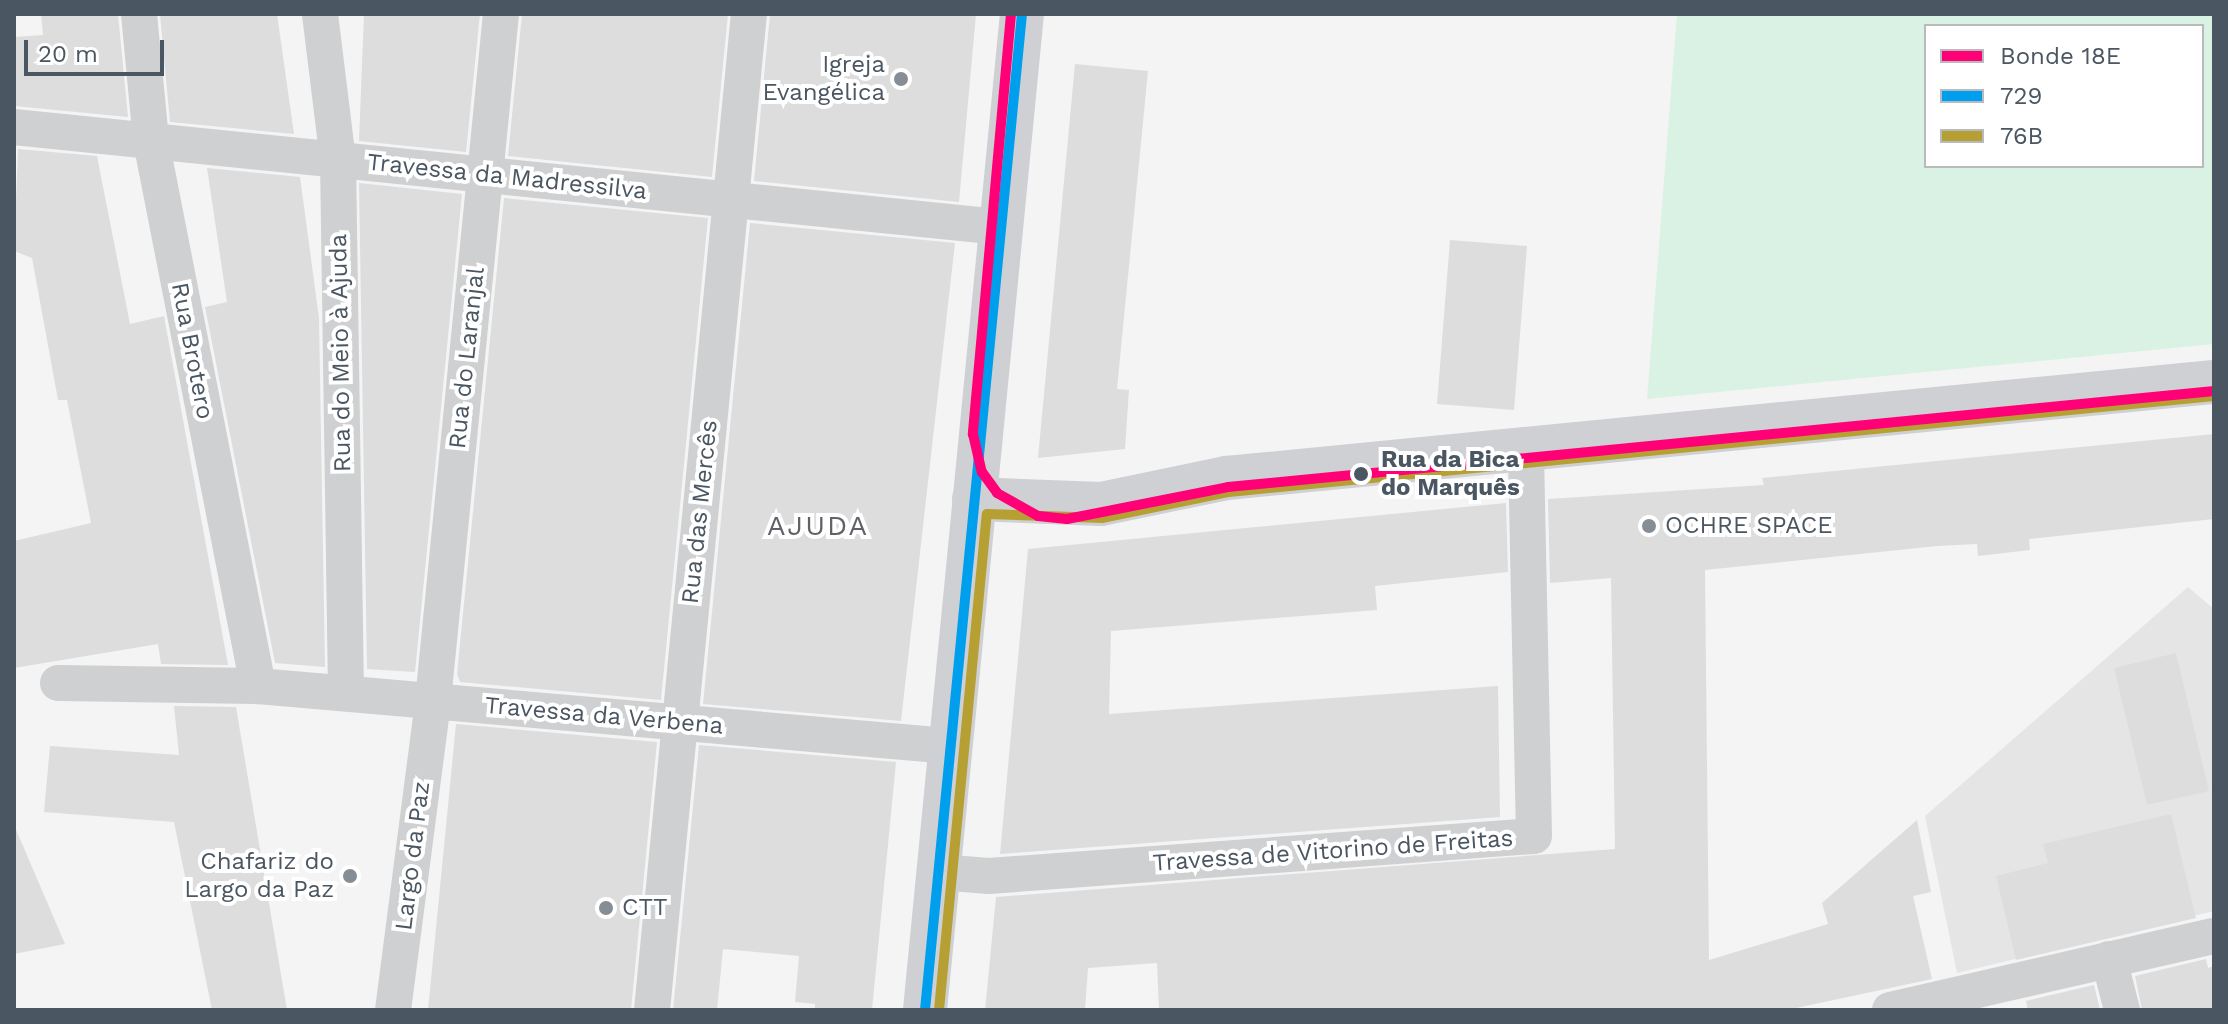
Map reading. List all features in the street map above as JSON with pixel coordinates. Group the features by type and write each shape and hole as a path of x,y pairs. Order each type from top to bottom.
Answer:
{"street":[{"name":"Rua Brotero","path":"139,14 151,141 258,686"},
{"name":"Rua do Meio à Ajuda","path":"320,14 338,160 346,693"},
{"name":"Rua do Laranjal","path":"433,701 501,14"},
{"name":"Rua das Mercês","path":"652,1010 749,14"},
{"path":"925,1010 1022,14"},
{"name":"Travessa da Madressilva","path":"14,127 1001,227"},
{"path":"974,499 1101,504 1227,478 2214,382"},
{"name":"Travessa de Vitorino de Freitas","path":"938,872 989,876 1534,836 1526,449"},
{"name":"Travessa da Verbena","path":"58,683 258,686 950,746"},
{"name":"Largo da Paz","path":"393,1010 433,701"},
{"path":"1890,1010 2214,936"},
{"path":"2109,959 2122,1010"}],"shaded area":[{"path":"2188,587 2214,609 2214,911 1957,973 1925,816"}],"green space":[{"path":"1677,14 2214,14 2214,344 1647,399"}],"building":[{"path":"41,14 118,14 128,117 14,106 14,37 43,35"},
{"path":"160,14 277,14 294,134 170,122"},
{"path":"364,14 480,14 466,152 359,141"},
{"path":"522,14 728,14 712,177 508,156"},
{"path":"770,14 976,14 959,202 754,181"},
{"path":"1075,64 1148,71 1117,389 1129,390 1125,449 1038,458"},
{"path":"18,149 97,156 130,324 164,316 228,665 161,664 158,644 14,668 14,541 91,523 67,400 58,400 32,258 14,251"},
{"path":"207,168 300,177 319,318 325,667 275,663 205,307 227,302"},
{"path":"359,183 462,194 415,672 367,669"},
{"path":"504,198 708,218 661,700 460,682 457,674"},
{"path":"750,223 955,243 901,721 703,704"},
{"path":"1450,240 1527,246 1514,410 1437,404"},
{"path":"2214,434 2214,519 2029,539 2030,550 1978,556 1977,544 1937,546 1705,570 1709,960 1828,924 1822,903 1917,820 1931,892 1913,896 1932,979 1787,1010 1159,1010 1157,963 1088,968 1085,1010 985,1010 996,897 1615,849 1611,578 1550,583 1548,499 1764,485 1762,478"},
{"path":"1506,503 1508,572 1375,586 1377,610 1111,631 1109,714 1498,686 1500,817 1000,854 1028,549"},
{"path":"2176,653 2209,791 2147,805 2114,668"},
{"path":"174,706 236,707 287,1010 212,1010 174,822 44,812 50,746 179,755"},
{"path":"456,724 657,742 631,1010 428,1010"},
{"path":"699,745 896,762 872,1010 815,1010 815,1004 795,1002 799,956 723,949 717,1010 673,1010"},
{"path":"2171,814 2196,918 2016,960 1996,876 2048,863 2043,844"},
{"path":"14,825 65,944 14,954"},
{"path":"2206,959 2208,968 2214,966 2214,1010 2142,1010 2135,976"},
{"path":"2094,985 2100,1010 2028,1010 2026,1001"}],"tram line":[{"name":"18E","path":"1011,14 973,434 982,472 997,493 1038,516 1067,519 1228,487 2214,391"}],"transit line":[{"name":"729","path":"925,1010 1022,14"},
{"name":"76B","path":"939,1010 987,514 1102,518 1229,492 2214,396"}],"place":[{"name":"Igreja Evangélica","path":"901,79"},
{"name":"Rua da Bica do Marquês","path":"1361,474"},
{"name":"OCHRE SPACE","path":"1649,526"},
{"name":"Chafariz do Largo da Paz","path":"350,876"},
{"name":"CTT","path":"606,908"}],"district":[{"name":"AJUDA","path":"818,526"}]}
